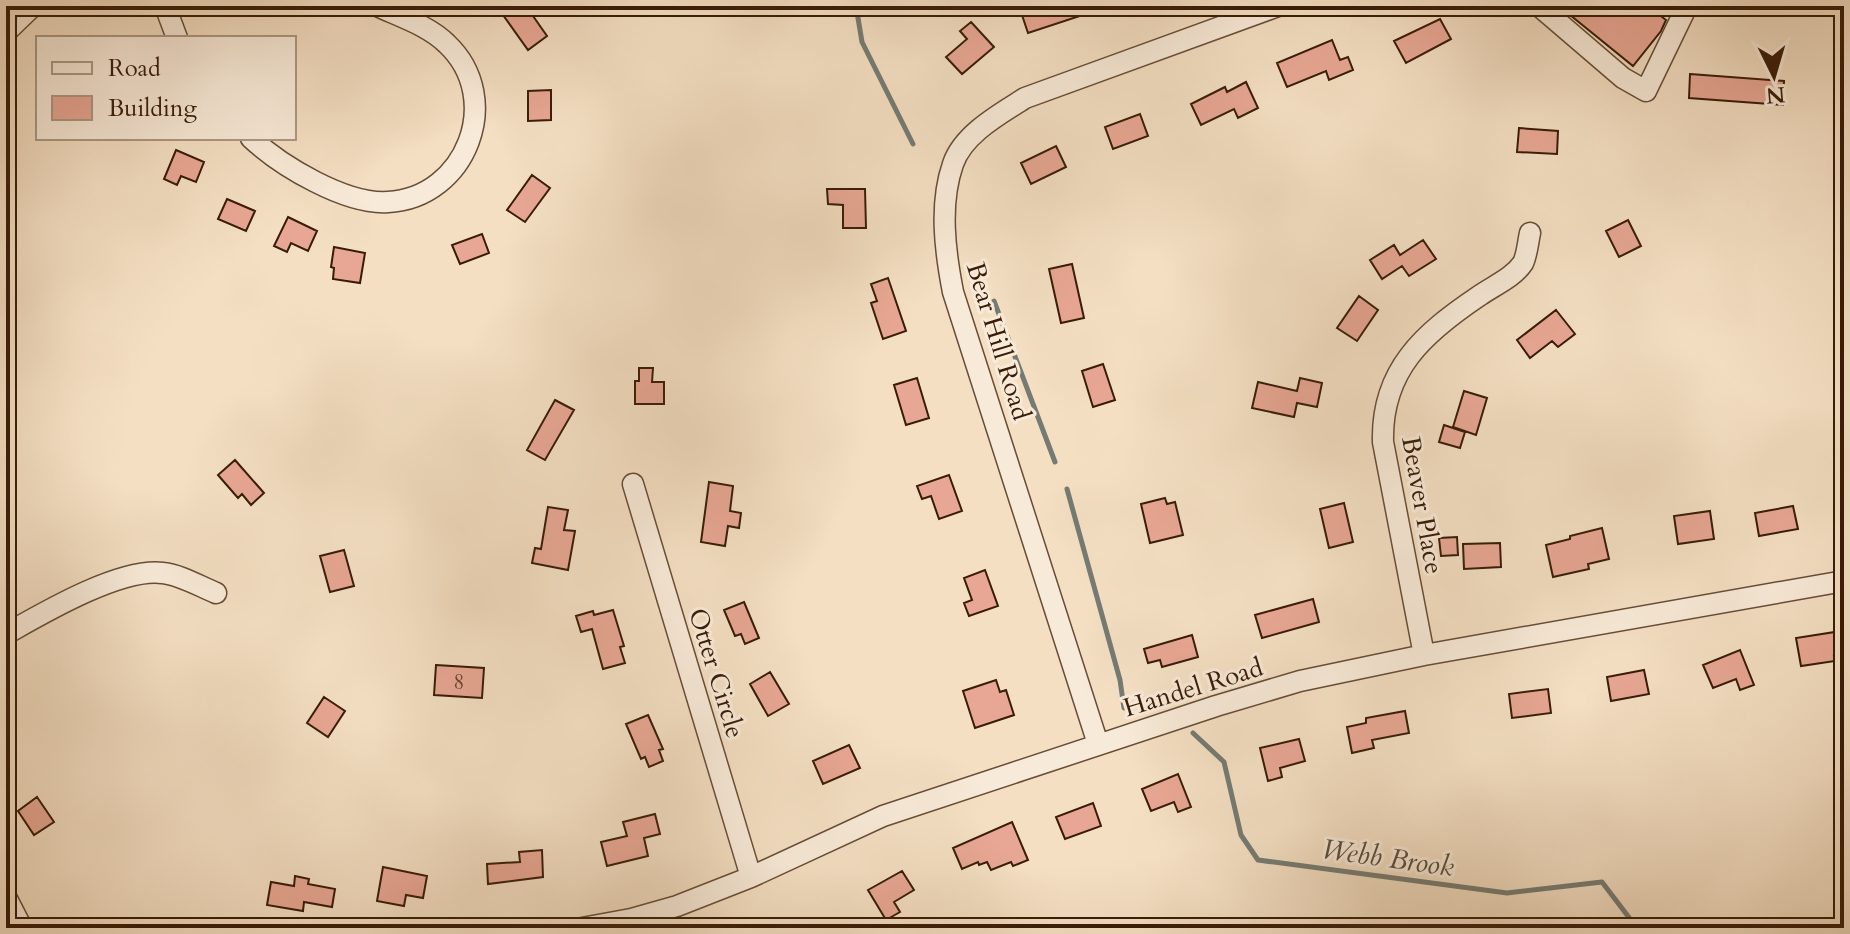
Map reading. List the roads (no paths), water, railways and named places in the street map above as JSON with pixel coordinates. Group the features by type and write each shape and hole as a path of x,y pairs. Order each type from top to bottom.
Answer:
{"street":[{"path":"6,32 33,6"},
{"path":"165,6 176,36"},
{"path":"254,140 314,180 372,202 386,203 414,197 440,184 450,174 466,151 475,124 475,95 465,67 436,34 377,6"},
{"name":"Bear Hill Road","path":"1098,744 953,292 945,255 944,218 953,162 968,141 990,121 1025,98 1278,6"},
{"path":"1539,6 1623,78 1646,91 1687,6"},
{"name":"Beaver Place","path":"1424,655 1383,442 1382,416 1402,365 1428,333 1511,275 1524,262 1530,233"},
{"name":"Otter Circle","path":"633,484 751,877"},
{"path":"6,634 82,594 146,573 162,572 176,576 216,593"},
{"name":"Handel Road","path":"582,928 677,906 751,877 883,816 1300,681 1424,655 1844,581"},
{"path":"6,897 22,928"}],"waterway":[{"name":"Webb Brook","path":"856,6 862,42 913,144"},
{"name":"Webb Brook","path":"994,301 1055,462"},
{"name":"Webb Brook","path":"1067,489 1120,680 1124,708"},
{"name":"Webb Brook","path":"1193,733 1224,762 1241,835 1258,860 1507,893 1602,882 1637,928"}]}
